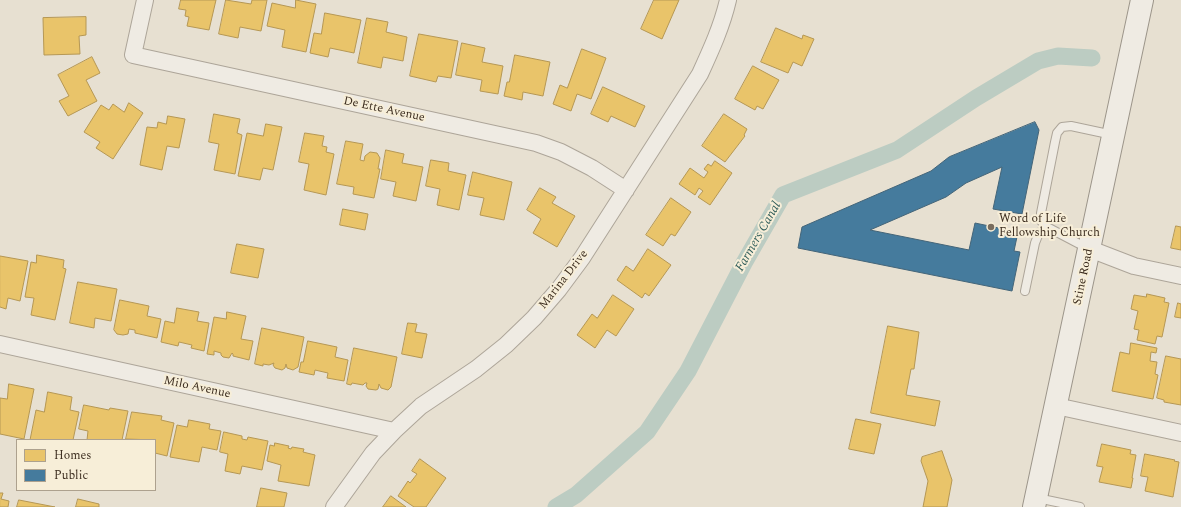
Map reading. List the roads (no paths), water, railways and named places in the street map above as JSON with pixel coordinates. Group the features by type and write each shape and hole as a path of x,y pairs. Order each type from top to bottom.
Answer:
{"main road":[{"name":"Stine Road","path":"1035,502 1142,0"}],"street":[{"name":"De Ette Avenue","path":"145,0 133,55 536,143 561,152 626,190"},
{"name":"Marina Drive","path":"334,507 373,453 394,431 422,406 476,369 506,345 534,318 559,289 582,258 700,74 715,42 728,0"},
{"path":"1090,249 1134,266 1181,276"},
{"name":"Milo Avenue","path":"0,344 394,431"},
{"path":"1056,406 1181,433"}],"lane":[{"path":"1090,249 1047,227 1041,221 1041,213 1057,133 1062,127 1071,126 1114,135"},
{"path":"1025,292 1035,243 1039,233 1047,227"},
{"path":"1035,502 1080,507"}],"waterway":[{"name":"Farmers Canal","path":"556,507 576,495 647,432 688,371 744,263 783,195 897,150 976,98 1038,61 1058,56 1092,58"}],"place":[{"name":"Word of Life Fellowship Church","path":"991,227"}]}
